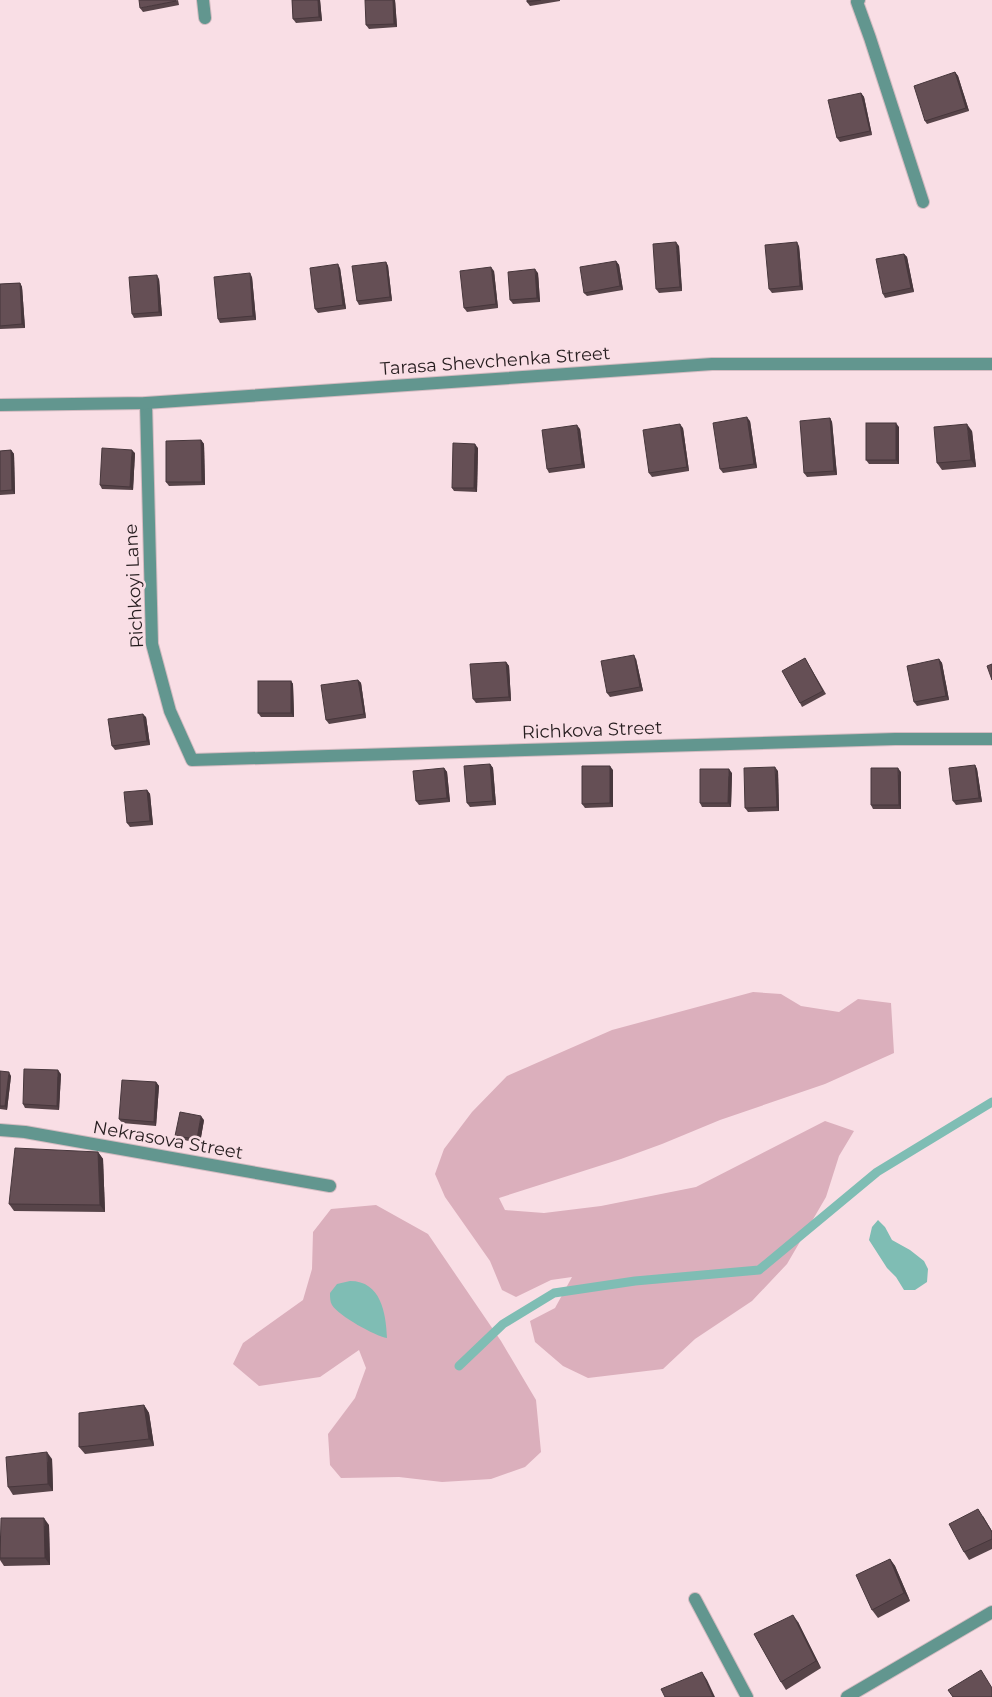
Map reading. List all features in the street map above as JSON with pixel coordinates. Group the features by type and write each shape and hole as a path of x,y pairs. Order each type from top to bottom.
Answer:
{"street":[{"path":"203,0 205,18"},
{"path":"858,0 857,2 923,202"},
{"name":"Tarasa Shevchenka Street","path":"0,405 146,403 712,364 992,364"},
{"name":"Richkoyi Lane","path":"146,403 152,644 170,711 192,760"},
{"name":"Richkova Street","path":"192,760 885,739 992,739"},
{"name":"Nekrasova Street","path":"0,1130 25,1132 330,1186"},
{"path":"695,1599 746,1697"},
{"path":"847,1697 992,1612"}],"shaded area":[{"path":"753,992 781,994 801,1006 839,1012 858,999 891,1003 894,1053 825,1084 720,1120 662,1144 499,1198 505,1210 544,1213 601,1206 696,1187 825,1121 854,1131 839,1156 826,1197 787,1264 752,1301 695,1339 663,1369 588,1378 563,1366 535,1342 530,1321 555,1308 572,1277 551,1280 516,1297 502,1290 490,1261 445,1197 435,1174 444,1149 472,1112 507,1076 612,1030"},
{"path":"376,1205 428,1234 501,1341 536,1400 541,1452 525,1467 491,1479 442,1482 399,1477 341,1478 330,1465 328,1434 355,1398 366,1368 359,1350 320,1377 259,1386 233,1364 243,1343 303,1300 312,1269 313,1232 331,1209"},
{"path":"878,1220 885,1227 892,1240 910,1250 924,1261 928,1269 927,1282 915,1290 904,1290 869,1240 872,1227"},
{"path":"350,1281 360,1282 369,1286 375,1292 383,1309 387,1338 374,1334 358,1325 342,1315 332,1305 330,1293 337,1284"}],"building":[{"path":"139,0 176,0 176,1 140,8"},
{"path":"292,0 318,0 319,17 293,19"},
{"path":"365,0 393,0 394,24 366,25"},
{"path":"955,72 966,108 925,121 914,86"},
{"path":"861,93 870,131 837,138 828,100"},
{"path":"676,242 680,287 656,289 653,244"},
{"path":"797,242 800,286 769,289 765,245"},
{"path":"904,254 911,288 883,294 876,259"},
{"path":"616,261 620,286 584,293 580,267"},
{"path":"386,262 390,297 357,301 352,266"},
{"path":"338,264 343,305 315,309 310,268"},
{"path":"491,267 496,304 464,308 460,271"},
{"path":"535,269 537,298 510,300 508,272"},
{"path":"250,273 253,316 218,319 214,277"},
{"path":"157,275 159,312 132,314 129,277"},
{"path":"20,283 22,324 0,326 0,284"},
{"path":"747,417 754,464 720,469 713,423"},
{"path":"830,418 834,471 804,473 800,421"},
{"path":"866,423 896,423 896,460 866,460"},
{"path":"680,424 687,467 649,473 643,430"},
{"path":"967,424 971,460 937,463 934,427"},
{"path":"577,425 582,464 547,469 542,430"},
{"path":"201,440 202,482 166,482 166,441"},
{"path":"453,443 475,444 474,488 452,488"},
{"path":"102,448 132,450 130,487 100,485"},
{"path":"11,450 12,490 0,491 0,451"},
{"path":"634,655 640,687 607,693 601,661"},
{"path":"805,658 823,691 800,703 782,671"},
{"path":"939,659 946,696 914,702 907,666"},
{"path":"506,662 509,697 473,699 470,664"},
{"path":"992,664 992,680 987,666"},
{"path":"358,680 364,714 326,720 321,685"},
{"path":"258,681 291,681 291,713 258,713"},
{"path":"143,714 147,741 112,746 108,719"},
{"path":"490,764 493,801 467,803 464,766"},
{"path":"975,765 979,798 953,801 949,768"},
{"path":"582,766 610,766 610,803 582,804"},
{"path":"775,767 777,807 745,808 744,768"},
{"path":"444,768 447,798 416,801 413,771"},
{"path":"871,768 898,768 899,805 871,805"},
{"path":"700,769 729,769 728,803 700,803"},
{"path":"147,790 150,821 127,823 124,792"},
{"path":"24,1069 58,1070 57,1106 23,1104"},
{"path":"0,1071 9,1072 5,1106 0,1106"},
{"path":"122,1080 156,1082 154,1122 119,1119"},
{"path":"180,1112 201,1116 197,1139 175,1136"},
{"path":"15,1148 98,1152 100,1205 9,1204"},
{"path":"144,1405 149,1439 79,1447 79,1413"},
{"path":"47,1452 48,1484 8,1487 6,1457"},
{"path":"978,1509 992,1532 992,1539 964,1552 949,1524"},
{"path":"1,1518 44,1518 45,1558 0,1558"},
{"path":"890,1559 904,1593 872,1610 856,1575"},
{"path":"793,1615 816,1661 781,1682 754,1634"},
{"path":"981,1670 992,1688 992,1697 953,1697 948,1690"},
{"path":"702,1672 713,1697 665,1697 661,1689"}],"waterway":[{"path":"459,1366 503,1324 554,1293 635,1281 759,1270 877,1172 992,1102"}]}
